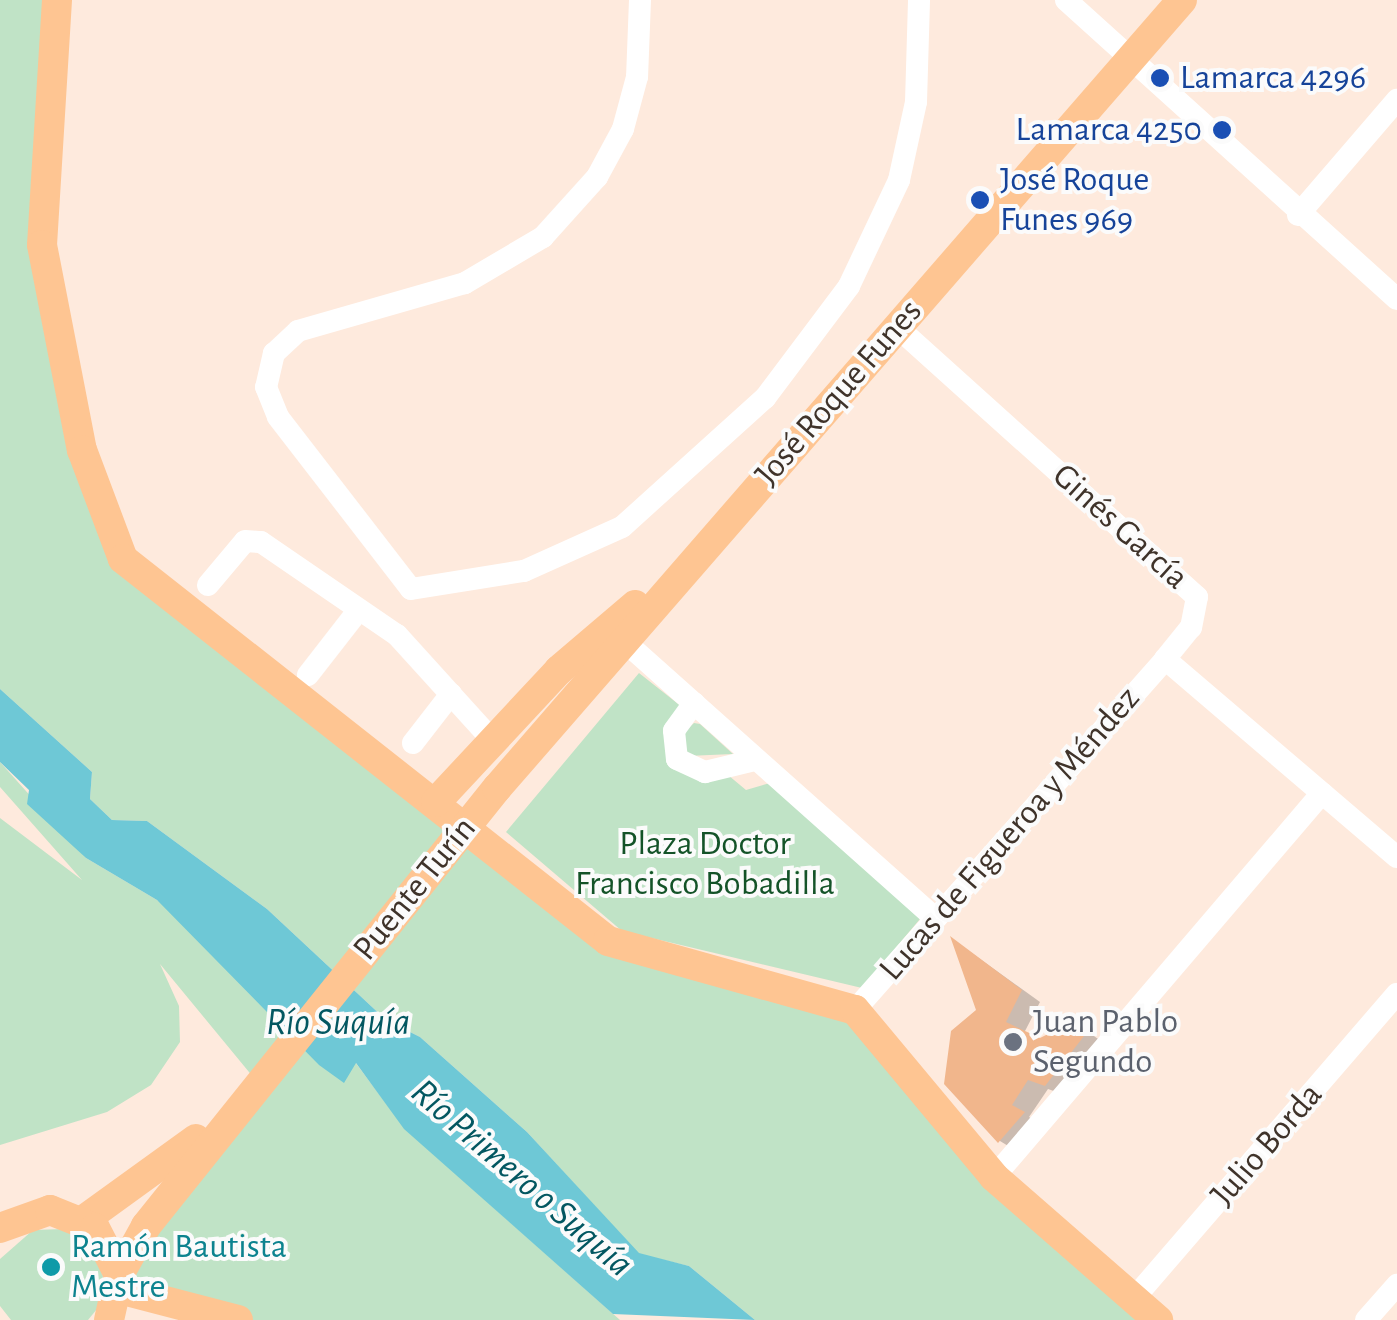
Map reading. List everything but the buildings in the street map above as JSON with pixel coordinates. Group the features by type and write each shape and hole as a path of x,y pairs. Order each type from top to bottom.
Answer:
{"main road":[{"path":"57,0 42,245 82,450 111,540 145,583 436,802 624,950 855,1010 994,1177 1136,1296 1158,1320"},
{"name":"José Roque Funes","path":"497,788 1182,0"},
{"path":"436,802 559,670 714,538"},
{"name":"Puente Turín","path":"109,1320 119,1282 146,1226 497,788"},
{"name":"Puente Turín","path":"84,1220 150,1180 258,1083"},
{"path":"0,1228 33,1212 84,1220 105,1238 119,1282 238,1320"}],"street":[{"path":"640,0 637,77 623,129 597,177 542,237 465,283 298,330 274,353 266,388 278,417 411,589 524,571 622,526 765,398 848,286 898,180 916,102 919,0"},
{"path":"1066,0 1127,62 1397,299"},
{"path":"1298,216 1397,100"},
{"name":"Ginés García","path":"896,326 1196,597 1196,616 1165,659"},
{"path":"208,585 251,539 397,635 492,741"},
{"path":"308,674 358,612"},
{"path":"624,640 935,918"},
{"path":"1165,659 1397,856"},
{"name":"Lucas de Figueroa y Méndez","path":"855,1010 1165,659"},
{"path":"413,743 451,694"},
{"path":"694,702 674,731 677,759 705,772 755,760"},
{"path":"994,1177 1322,793"},
{"name":"Julio Borda","path":"1136,1296 1397,994"},
{"path":"1374,1317 1397,1285"}],"green space":[{"path":"0,0 57,0 41,218 111,540 608,941 843,1002 994,1177 1158,1320 755,1320 689,1266 639,1254 527,1132 420,1037 386,1020 267,909 147,821 112,820 90,799 92,772 0,689"},
{"name":"Plaza Doctor Francisco Bobadilla","path":"639,673 682,707 664,736 671,763 728,775 746,790 770,783 920,919 862,988 622,931 506,832"},
{"path":"694,723 733,754 687,756 682,734"},
{"path":"0,762 86,858 157,900 355,1062 405,1129 620,1320 238,1320 119,1289 258,1083 160,964 179,1006 180,1042 151,1085 107,1112 0,1145 0,818 82,880 0,787"},
{"path":"64,1229 90,1246 103,1276 97,1309 88,1320 11,1320 0,1306 0,1259 33,1230"}],"water":[{"name":"Río Suquía","path":"0,689 92,772 90,799 112,820 147,821 267,909 386,1020 420,1037 527,1132 639,1253 689,1266 755,1320 613,1314 404,1129 356,1063 344,1083 319,1065 157,900 86,858 27,804 29,790 0,762"}],"place":[{"name":"Lamarca 4296","path":"1160,78"},
{"name":"Lamarca 4250","path":"1222,130"},
{"name":"José Roque Funes 969","path":"980,200"},
{"name":"Juan Pablo Segundo","path":"1013,1042"},
{"name":"Ramón Bautista Mestre","path":"51,1267"}],"water label":[{"name":"Río Primero o Suquía","path":"521,1179"}]}
